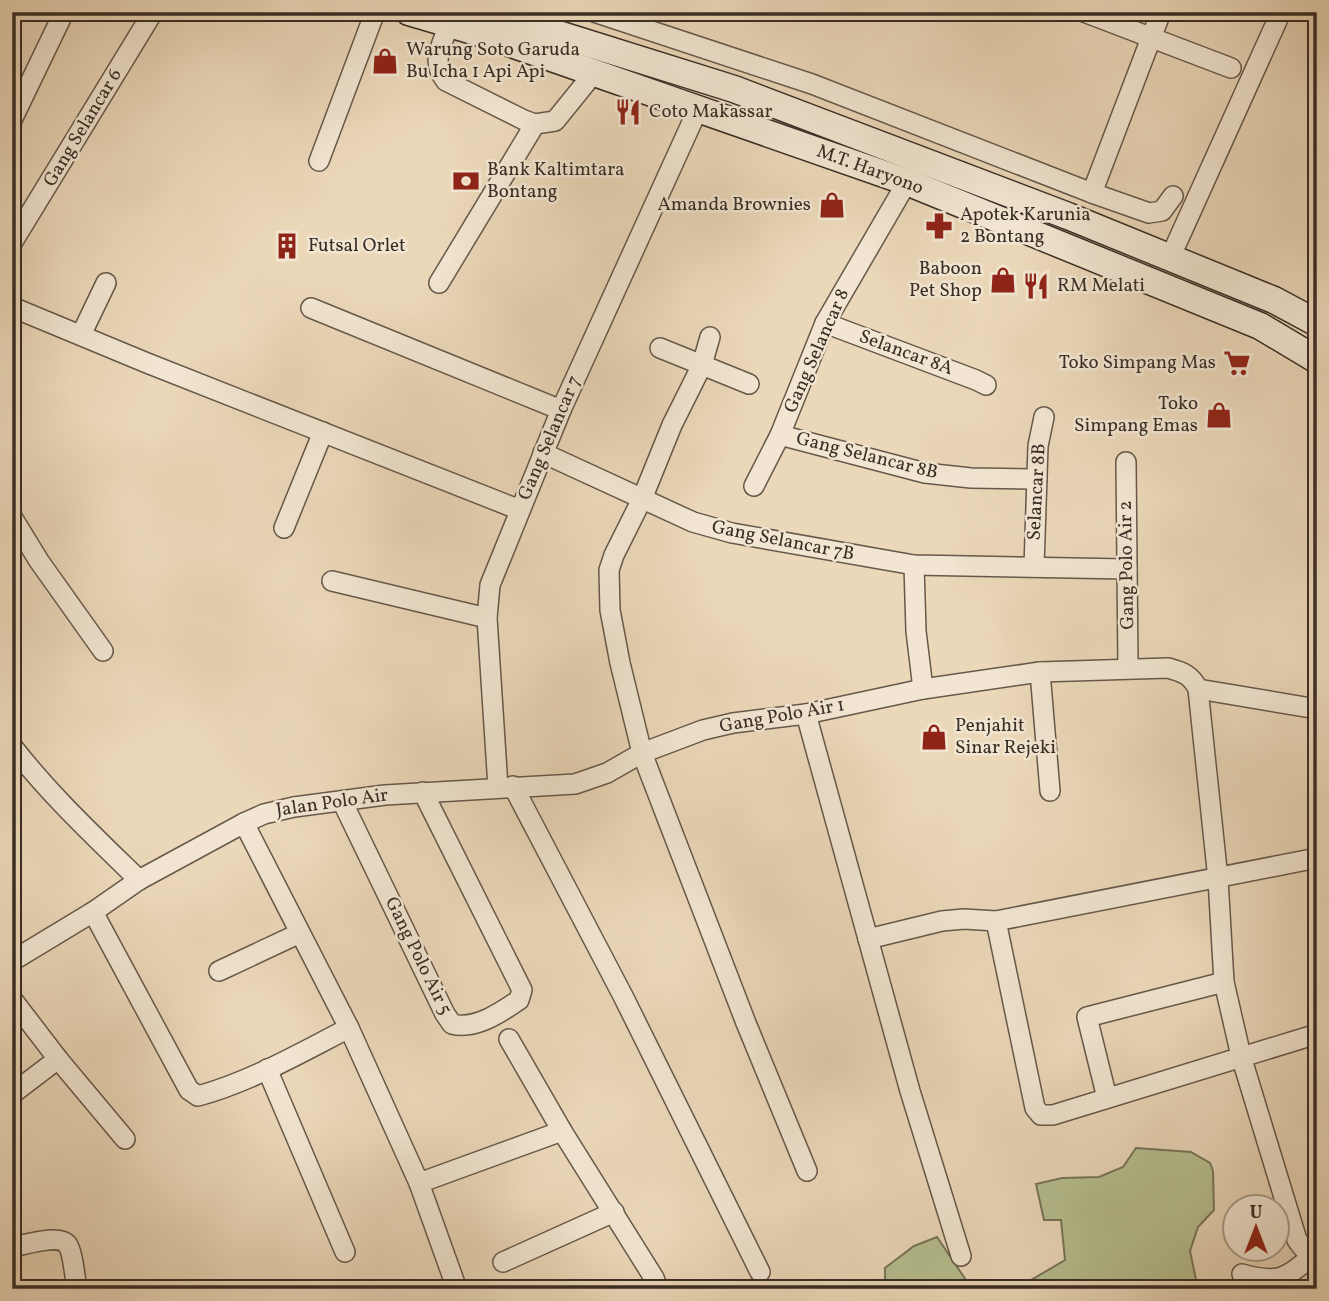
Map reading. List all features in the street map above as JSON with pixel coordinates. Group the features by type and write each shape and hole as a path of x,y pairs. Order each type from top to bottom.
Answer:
{"main road":[{"name":"M.T. Haryono","path":"409,12 449,24 484,23 734,89 1068,216 1274,300 1317,323"},
{"name":"M.T. Haryono","path":"484,23 593,74 907,182 1260,326 1317,360"}],"street":[{"path":"12,120 64,12"},
{"name":"Gang Selancar 6","path":"12,243 153,12"},
{"path":"320,161 375,12"},
{"path":"594,12 812,84 1149,213 1163,211 1173,196"},
{"path":"1084,12 1231,68"},
{"path":"1092,193 1161,12"},
{"path":"1170,258 1281,12"},
{"path":"449,24 437,61 439,71 446,81 535,124 555,121 593,74"},
{"name":"Gang Selancar 7","path":"505,786 487,618 490,585 561,410 698,109"},
{"path":"439,283 535,124"},
{"name":"Gang Selancar 8","path":"754,486 780,435 825,323 907,182"},
{"path":"81,335 106,283"},
{"path":"12,307 520,510"},
{"path":"311,308 561,410"},
{"name":"Selancar 8A","path":"825,323 986,385"},
{"path":"710,337 702,365 614,555 608,587 620,663 642,753 746,1023 807,1171"},
{"path":"660,348 749,384"},
{"name":"Selancar 8B","path":"1034,567 1038,446 1044,417"},
{"path":"284,528 323,432"},
{"name":"Gang Selancar 8B","path":"780,435 925,472 971,478 1037,479"},
{"name":"Gang Selancar 7B","path":"543,453 693,522 732,533 914,565 1127,569"},
{"name":"Gang Polo Air 2","path":"1126,462 1128,667"},
{"path":"12,517 39,561 103,652"},
{"path":"914,565 916,631 923,689"},
{"path":"332,581 487,618"},
{"name":"Gang Polo Air 1","path":"642,753 703,730 733,723 806,714 923,689 1040,672 1168,667 1192,678 1198,689"},
{"path":"1040,672 1050,791"},
{"path":"1316,1253 1303,1248 1297,1240 1241,1056 1224,982 1219,879 1198,689 1317,709"},
{"path":"806,714 868,939 961,1256"},
{"path":"12,746 68,811 139,880"},
{"name":"Jalan Polo Air","path":"12,961 93,912 139,880 244,822 278,810 423,792 590,780 642,753"},
{"path":"505,786 623,996 760,1272"},
{"name":"Gang Polo Air 5","path":"342,800 444,1014 452,1024 465,1028 511,1006 519,1000 522,990 423,792"},
{"path":"244,822 349,1028 419,1183 457,1289"},
{"path":"868,939 942,921 996,921 1317,858"},
{"path":"93,912 189,1090 198,1096 267,1069 349,1028"},
{"path":"996,921 1037,1112 1041,1115 1053,1115 1317,1034"},
{"path":"219,971 300,933"},
{"path":"1107,1098 1087,1017 1224,982"},
{"path":"12,999 125,1139"},
{"path":"509,1039 562,1131 654,1278 658,1289"},
{"path":"12,1094 58,1059"},
{"path":"267,1069 345,1252"},
{"path":"419,1183 562,1131"},
{"path":"503,1262 614,1212"},
{"path":"12,1247 51,1240 59,1240 68,1245 76,1289"},
{"path":"1242,1274 1278,1279 1288,1275 1316,1253"}],"green space":[{"path":"1136,1148 1191,1152 1210,1163 1213,1171 1214,1210 1198,1227 1190,1251 1198,1289 1166,1289 1148,1283 1123,1284 1119,1289 1016,1289 1065,1260 1061,1220 1044,1220 1036,1184 1062,1178 1099,1177 1123,1167"},
{"path":"937,1237 972,1289 885,1289 885,1268 914,1246"}],"place":[{"name":"Warung Soto Garuda Bu Icha 1 Api Api","path":"385,61"},
{"name":"Coto Makassar","path":"628,112"},
{"name":"Bank Kaltimtara Bontang","path":"466,181"},
{"name":"Amanda Brownies","path":"832,205"},
{"name":"Apotek Karunia 2 Bontang","path":"939,226"},
{"name":"Futsal Orlet","path":"287,246"},
{"name":"Baboon Pet Shop","path":"1003,280"},
{"name":"RM Melati","path":"1036,286"},
{"name":"Toko Simpang Mas","path":"1237,363"},
{"name":"Toko Simpang Emas","path":"1219,415"},
{"name":"Penjahit Sinar Rejeki","path":"934,737"}]}
